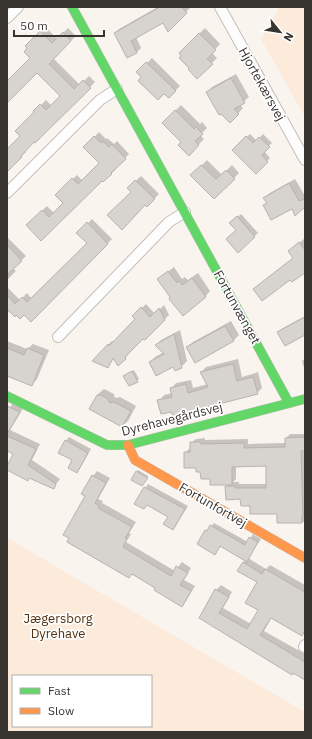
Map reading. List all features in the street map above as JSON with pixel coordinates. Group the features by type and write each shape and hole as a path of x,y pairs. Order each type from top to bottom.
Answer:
{"street":[{"path":"7,18 18,7"},
{"name":"Fortunvænget","path":"72,7 289,403"},
{"name":"Hjortekærsvej","path":"220,7 305,160"},
{"path":"7,194 100,100 117,89"},
{"path":"58,337 169,222 185,212"},
{"name":"Dyrehavegårdsvej","path":"7,396 107,444 115,446 128,445 305,399"},
{"name":"Fortunfortvej","path":"128,445 135,460 305,558"}],"green space":[{"path":"280,7 305,7 305,117 261,39"},
{"name":"Jægersborg Dyrehave","path":"7,538 305,712 305,732 7,732"}],"building":[{"path":"160,7 181,7 187,13 168,32 163,23 131,41 137,53 127,58 114,33"},
{"path":"40,31 52,43 63,32 71,41 49,64 74,89 83,80 91,88 35,143 34,142 7,172 7,149 20,136 15,131 40,104 46,110 60,96 37,73 7,103 7,81 30,58 24,52 27,48 25,46"},
{"path":"199,33 216,50 207,59 213,64 197,79 179,58 181,56 179,53"},
{"path":"146,62 176,91 169,98 164,94 158,100 138,81 141,77 136,72"},
{"path":"231,78 245,103 234,109 239,114 230,123 221,114 219,115 206,92"},
{"path":"175,110 194,129 196,127 203,134 195,141 199,145 189,156 178,145 181,142 162,123"},
{"path":"94,136 101,143 102,141 109,147 112,144 126,159 41,241 26,225 42,210 49,217 63,203 55,195 72,178 78,184 99,163 83,147"},
{"path":"246,136 253,143 259,137 270,147 262,155 268,162 256,174 232,150"},
{"path":"201,165 216,179 226,170 235,179 214,199 190,175"},
{"path":"135,180 155,199 147,207 145,205 122,230 107,215 131,192 127,188"},
{"path":"289,183 299,201 305,199 305,207 295,216 292,209 271,220 263,205 267,203 263,198"},
{"path":"237,216 255,237 238,253 226,239 236,230 229,223"},
{"path":"87,222 108,244 31,322 24,315 20,319 16,315 15,317 7,309 7,295 15,304 22,297 27,302 87,243 76,233"},
{"path":"299,242 305,250 305,273 292,282 290,280 262,301 253,289 293,258 288,251"},
{"path":"7,245 22,261 7,275"},
{"path":"168,271 177,283 179,281 182,285 192,278 206,297 183,316 169,299 170,297 157,279"},
{"path":"141,307 150,317 159,308 165,320 145,340 143,339 118,366 113,358 108,368 92,361 135,319 132,316"},
{"path":"305,317 305,335 285,346 277,332"},
{"path":"225,326 234,341 195,363 186,347"},
{"path":"174,334 182,368 175,371 173,367 156,376 149,362 164,354 155,345"},
{"path":"7,348 24,355 27,348 44,355 32,386 7,376"},
{"path":"233,364 237,381 253,377 258,394 172,416 172,412 161,414 157,400 172,397 170,388 186,384 188,393 208,387 200,372"},
{"path":"132,371 138,382 129,386 123,376"},
{"path":"97,395 101,395 108,399 110,403 114,402 131,411 122,427 89,409"},
{"path":"7,406 20,412 7,434"},
{"path":"7,436 36,449 28,465 56,484 54,489 29,478 28,481 7,470 7,466 13,454 7,451"},
{"path":"305,437 305,451 301,451 302,523 277,523 277,514 250,514 250,506 241,506 240,499 226,500 225,486 235,486 235,488 266,488 266,466 232,467 232,485 210,485 210,479 201,479 200,472 196,472 196,468 184,468 184,452 190,452 190,442 201,442 201,444 244,443 244,448 285,447 285,438"},
{"path":"65,440 88,453 77,473 68,468 72,460 58,453"},
{"path":"136,471 148,478 142,486 131,480"},
{"path":"92,475 106,483 95,503 99,506 98,508 132,527 125,538 127,539 123,547 171,576 176,566 188,573 180,585 191,591 182,607 154,590 155,588 132,574 129,578 67,542 69,538 63,535 85,496 81,494"},
{"path":"144,487 185,509 173,530 163,524 168,517 147,505 144,509 134,504"},
{"path":"210,525 245,545 249,537 258,542 247,562 220,546 215,555 197,544 205,530 207,531"},
{"path":"243,562 262,574 265,569 305,592 305,630 302,636 271,618 260,635 305,662 305,680 293,673 292,675 199,618 215,589 229,597 219,613 247,629 258,610 245,603 257,582 237,571"}],"traffic: fast":[{"path":"72,7 289,403"},
{"path":"7,396 107,445 128,445 305,399"}],"traffic: slow":[{"path":"128,445 135,460 305,558"}]}
